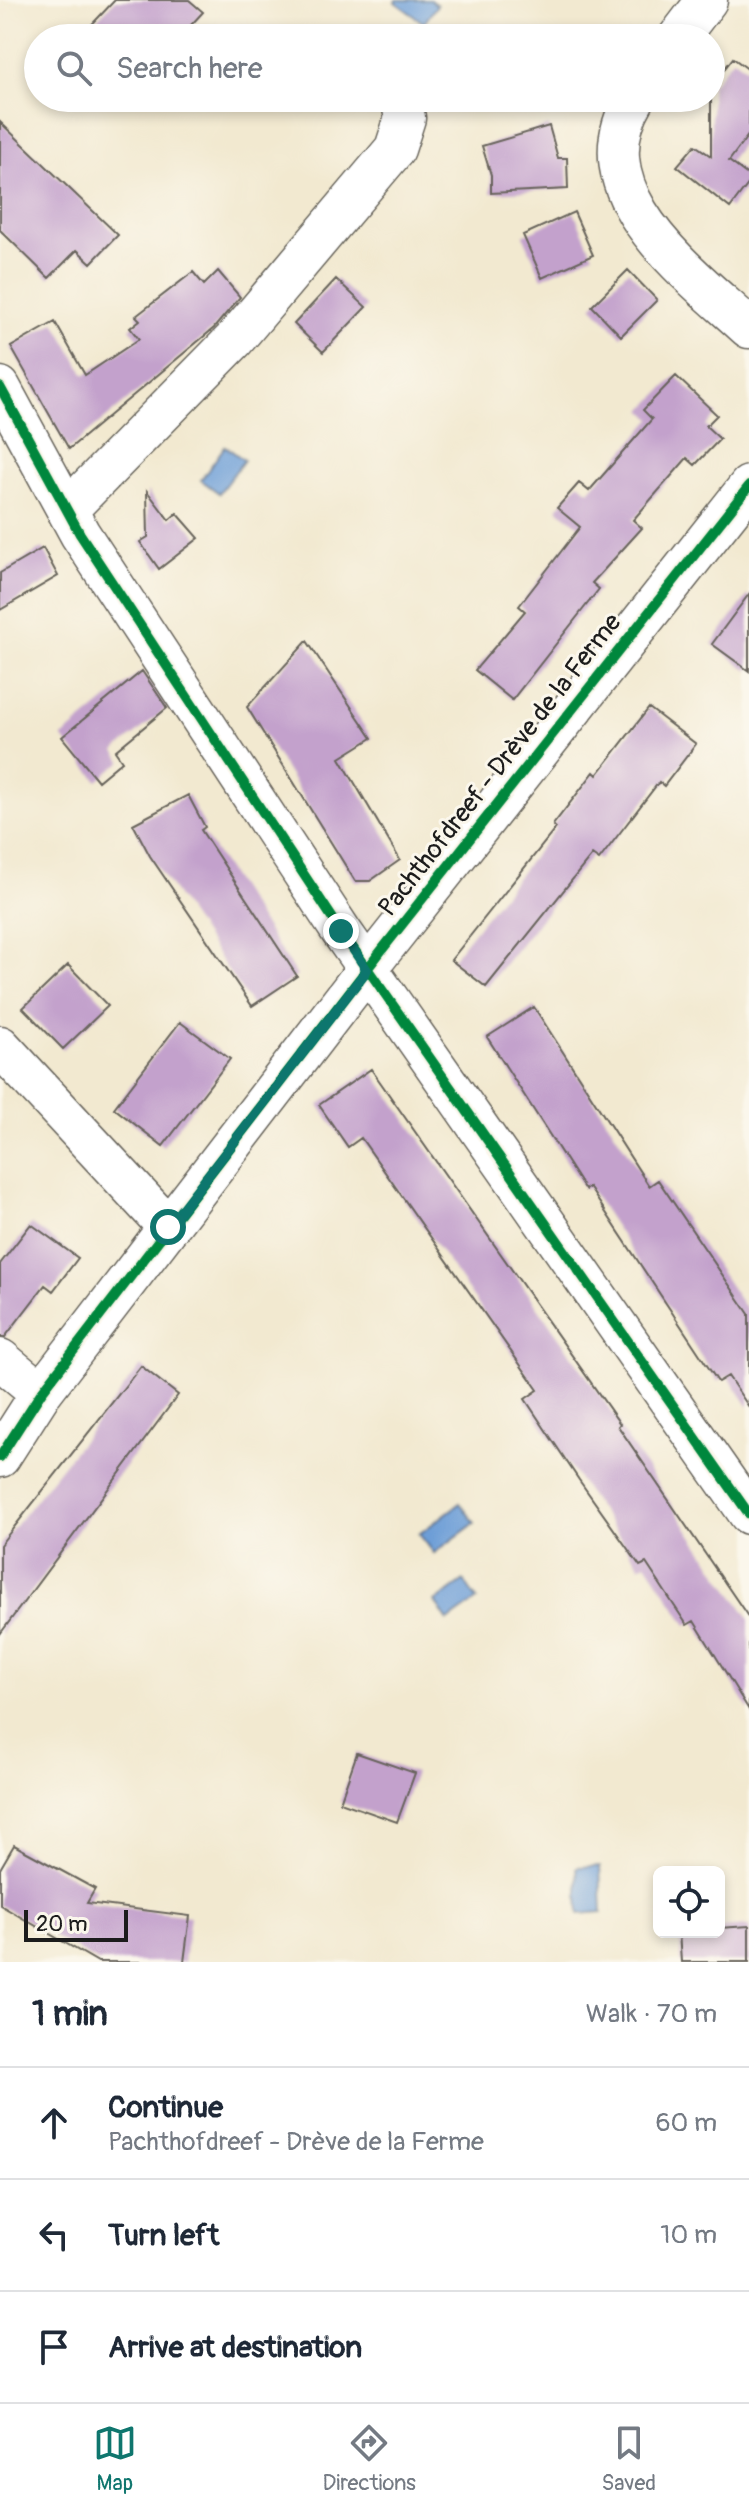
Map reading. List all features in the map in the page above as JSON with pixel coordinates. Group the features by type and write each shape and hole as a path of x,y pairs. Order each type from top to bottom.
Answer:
{"street":[{"path":"689,24 707,0"},
{"path":"74,522 234,340 395,149 405,118 404,112"},
{"path":"627,112 620,151 632,206 657,242 749,328"},
{"path":"74,522 253,349"},
{"path":"0,387 74,522 367,970 749,1514"},
{"name":"Pachthofdreef - Drève de la Ferme","path":"0,1457 41,1393 168,1227 749,486"},
{"path":"0,1046 168,1227"},
{"path":"0,1359 41,1393"}],"water":[{"path":"396,0 430,0 437,5 424,23"},
{"path":"225,446 244,460 219,493 201,480"},
{"path":"460,1503 475,1523 434,1553 419,1534"},
{"path":"464,1581 477,1600 448,1621 435,1602"},
{"path":"600,1866 602,1912 579,1914 577,1867"}],"building":[{"path":"115,0 189,0 203,12 192,24 92,24"},
{"path":"733,58 749,70 749,134 729,161 749,176 749,183 730,208 677,166 695,145 711,156 711,112 725,112 725,68"},
{"path":"0,122 118,235 91,263 77,250 49,278 0,230"},
{"path":"549,126 558,158 567,158 568,189 491,193 491,175 482,146"},
{"path":"574,212 593,255 542,278 523,235"},
{"path":"628,270 657,300 621,336 592,306"},
{"path":"218,271 240,297 214,328 69,449 11,347 55,322 85,375 139,339 130,328 140,320 136,316 193,272 204,285"},
{"path":"336,279 366,307 323,352 294,324"},
{"path":"676,376 717,415 706,426 720,439 695,465 687,458 633,520 642,528 592,583 599,589 512,700 475,670 525,611 519,606 580,527 557,508 579,483 589,491 652,419 643,410"},
{"path":"147,491 169,520 177,513 199,538 159,569 140,542 148,537"},
{"path":"43,548 58,576 0,610 0,573"},
{"path":"749,594 749,671 712,644"},
{"path":"307,641 372,738 340,758 400,860 370,881 355,881 247,707"},
{"path":"142,671 167,708 115,751 122,761 98,781 62,737"},
{"path":"649,708 696,744 664,786 659,782 599,860 592,855 486,987 451,960 556,828 553,825 594,772 597,775"},
{"path":"188,795 205,827 201,830 297,976 252,1006 150,856 133,824"},
{"path":"68,965 108,1006 63,1049 23,1008"},
{"path":"534,1007 649,1186 658,1180 749,1314 749,1407 728,1376 718,1382 589,1187 585,1190 487,1037"},
{"path":"180,1022 230,1059 163,1146 114,1108"},
{"path":"371,1069 620,1424 618,1426 749,1618 749,1710 694,1621 687,1625 646,1563 640,1566 579,1480 525,1399 538,1390 361,1138 348,1147 319,1105"},
{"path":"31,1224 78,1258 53,1291 45,1285 5,1337 0,1337 0,1264"},
{"path":"141,1366 178,1395 0,1634 0,1545"},
{"path":"357,1753 415,1773 397,1822 340,1802"},
{"path":"14,1845 95,1889 87,1903 190,1916 184,1962 98,1962 0,1905 0,1869"},
{"path":"749,1926 749,1962 681,1962 679,1938 725,1938 725,1928"}],"cycle path":[{"path":"0,387 80,534 341,931 749,1514"},
{"path":"0,1457 41,1393 381,951 749,486"}],"route":[{"path":"168,1227 367,970 341,931"}]}
